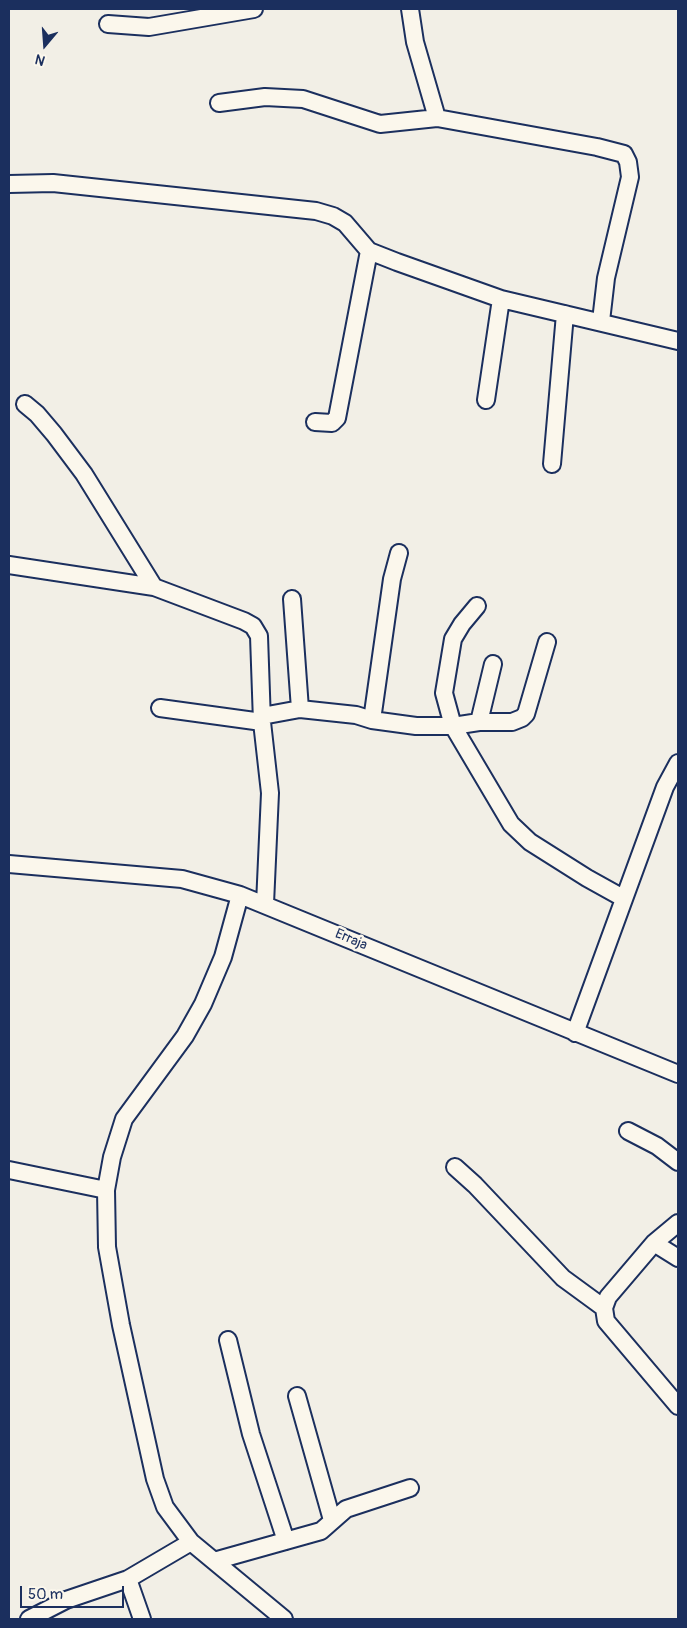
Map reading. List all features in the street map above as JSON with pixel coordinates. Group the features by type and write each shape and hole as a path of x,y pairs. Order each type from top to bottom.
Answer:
{"street":[{"path":"108,24 149,27 254,9"},
{"path":"410,9 417,51 437,118"},
{"path":"219,103 265,97 303,100 380,124 437,118 598,147 624,154 628,162 630,177 606,278 601,321"},
{"path":"9,184 62,184 316,211 333,216 345,223 370,251 501,299 601,321 678,341"},
{"path":"315,422 332,423 337,418 370,251"},
{"path":"486,400 501,299"},
{"path":"552,464 565,314"},
{"path":"24,404 37,414 84,474 154,587"},
{"path":"372,720 392,579 399,553"},
{"path":"9,564 154,587 253,626 260,641 262,719 270,793 264,904"},
{"path":"292,599 300,709"},
{"path":"477,606 462,624 453,640 444,693 453,726 512,824 530,842 623,898"},
{"path":"160,708 262,719 300,709 356,715 372,720 416,726 453,726 479,722 512,722 526,714 547,642"},
{"path":"479,722 493,664"},
{"path":"575,1033 665,787 678,763"},
{"name":"Erraja","path":"9,864 182,879 240,895 678,1074"},
{"path":"240,895 223,957 204,1004 185,1036 124,1119 112,1157 106,1190 107,1247 121,1325 155,1479 165,1507 191,1542 284,1619"},
{"path":"628,1131 657,1146 678,1162"},
{"path":"455,1167 475,1185 563,1278 604,1308"},
{"path":"9,1170 106,1190"},
{"path":"678,1223 654,1243 608,1297 604,1308 606,1321 678,1406"},
{"path":"654,1243 678,1258"},
{"path":"228,1340 251,1434 286,1541"},
{"path":"297,1396 332,1520"},
{"path":"214,1561 320,1531 346,1509 410,1488"},
{"path":"28,1619 66,1600 128,1579 191,1542"},
{"path":"128,1579 142,1619"}]}
